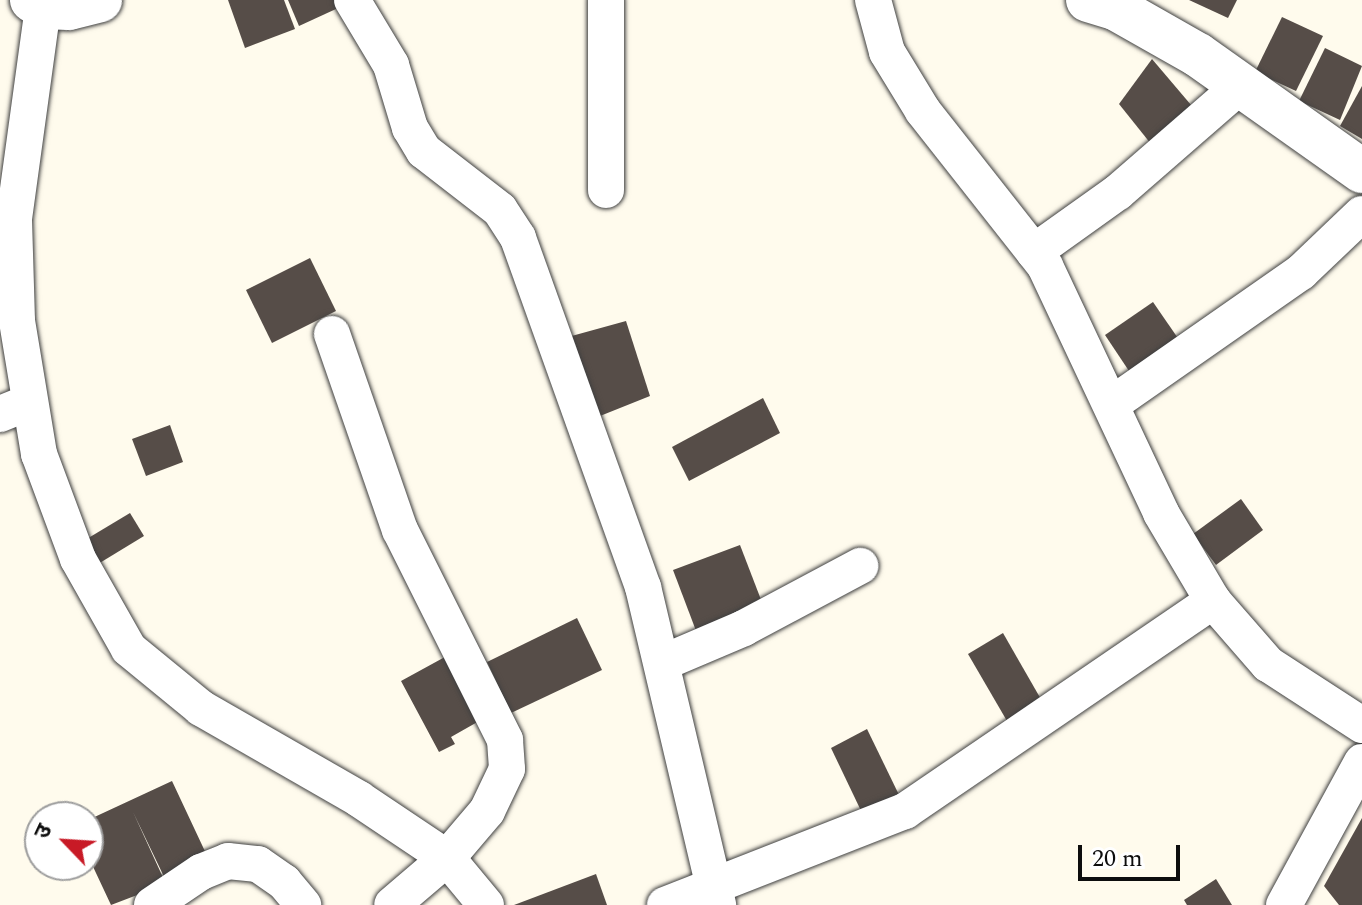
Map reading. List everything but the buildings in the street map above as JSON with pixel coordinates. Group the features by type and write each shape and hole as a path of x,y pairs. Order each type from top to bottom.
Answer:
{"street":[{"path":"100,0 38,4 7,265 15,408 39,454 78,559 129,649 201,708 359,799 447,858 486,905"},
{"path":"352,0 391,65 410,128 424,151 500,210 518,238 643,587 716,896"},
{"path":"606,0 606,190"},
{"path":"873,0 887,52 923,111 1034,252 1079,329 1161,513 1213,601 1268,664 1362,725"},
{"path":"1088,0 1117,9 1198,55 1239,87 1362,171"},
{"path":"1034,252 1118,192 1239,87"},
{"path":"1112,404 1301,272 1362,214"},
{"path":"332,334 400,530 505,740 507,769 502,790 447,858 392,905"},
{"path":"662,663 734,633 860,566"},
{"path":"665,905 716,896 905,811 1213,601"},
{"path":"1284,905 1362,762"},
{"path":"152,905 201,872 228,861 258,864 284,882 303,905"}]}
